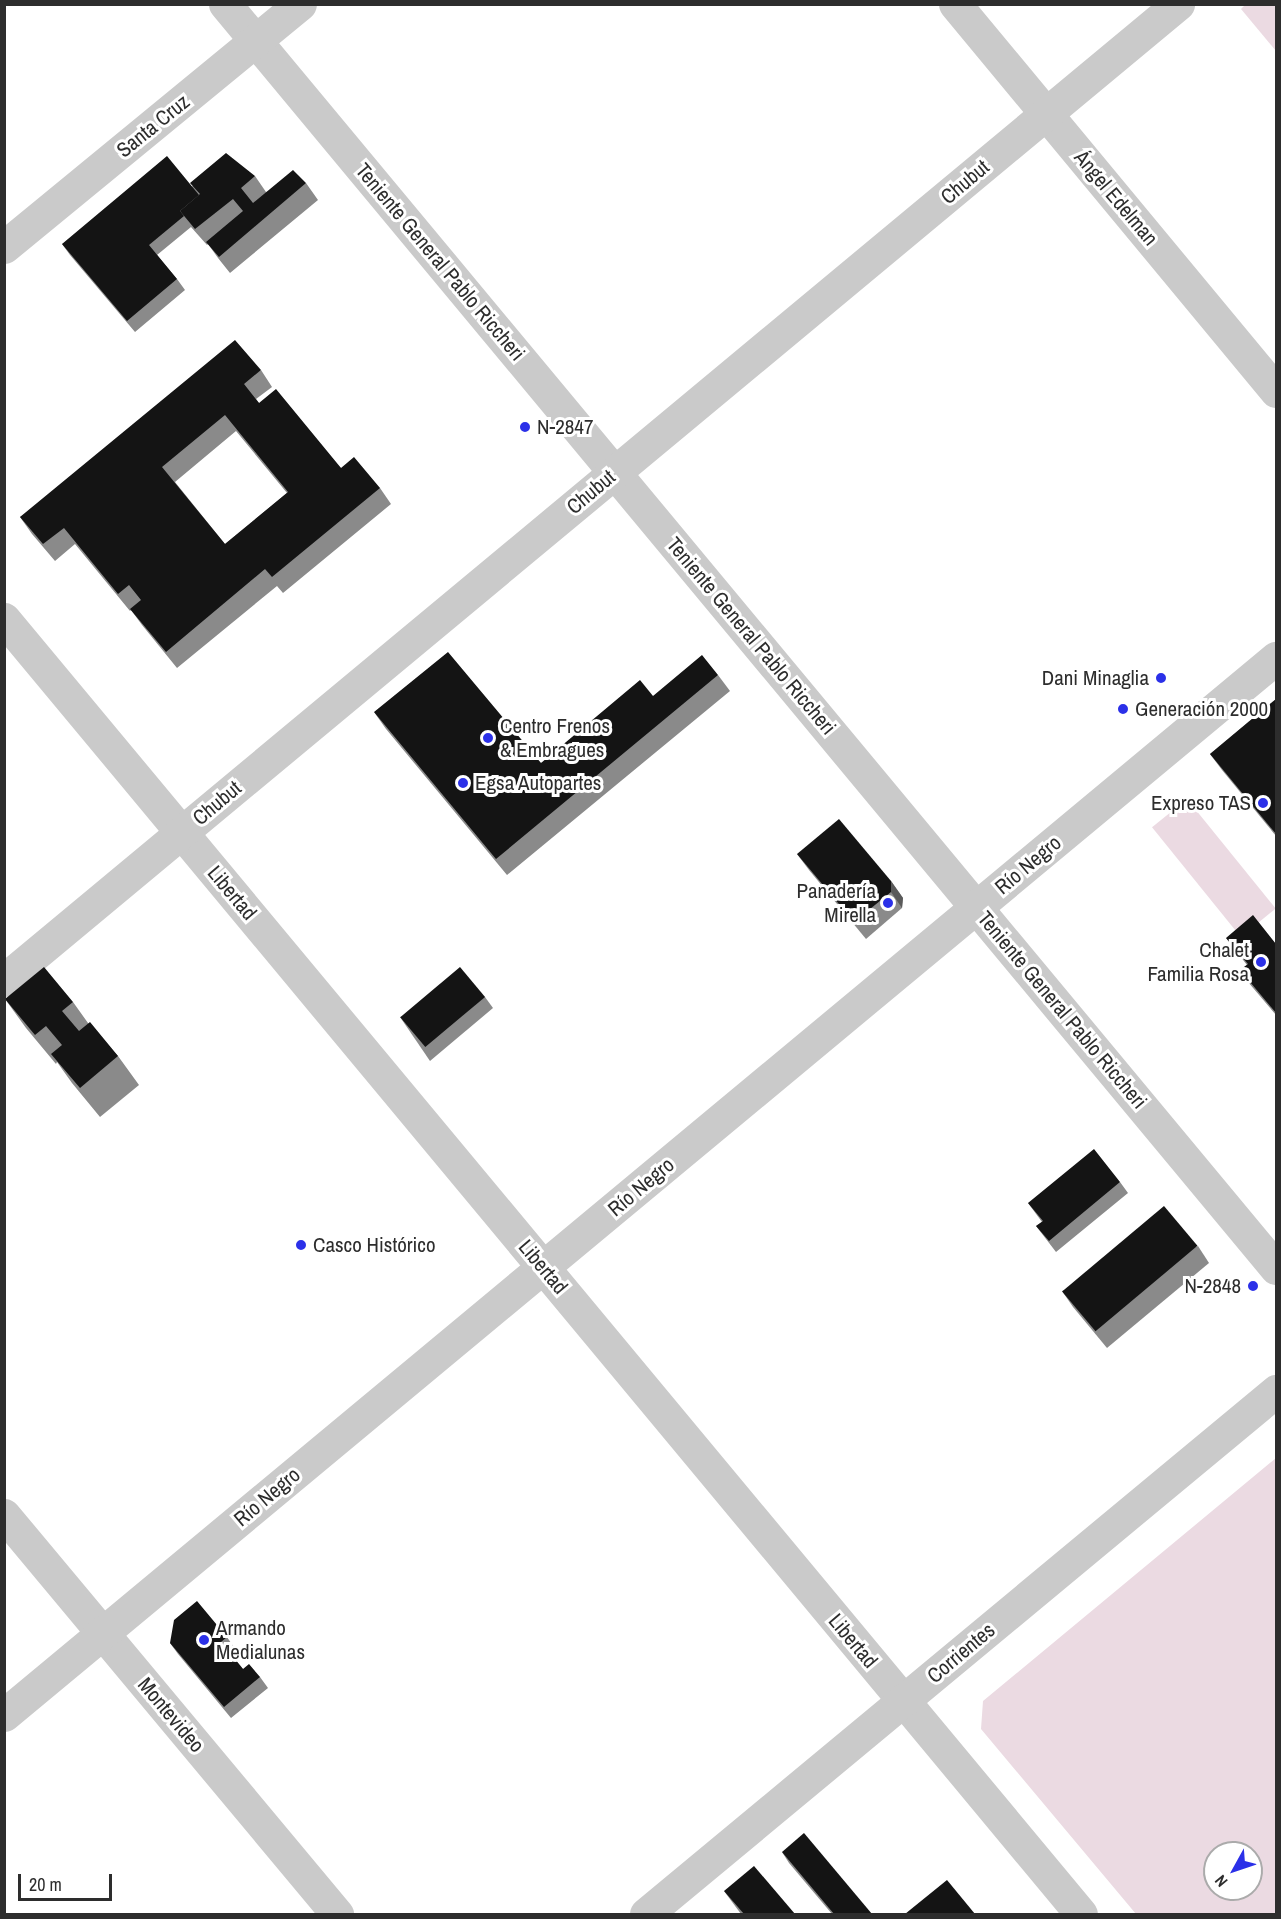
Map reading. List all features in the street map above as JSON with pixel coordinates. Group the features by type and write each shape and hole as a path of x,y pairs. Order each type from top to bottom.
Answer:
{"street":[{"name":"Teniente General Pablo Riccheri","path":"225,4 1276,1268"},
{"name":"Santa Cruz","path":"4,247 300,4"},
{"name":"Ángel Edelman","path":"955,4 1276,391"},
{"name":"Chubut","path":"4,980 1178,4"},
{"name":"Libertad","path":"4,619 1081,1914"},
{"name":"Río Negro","path":"4,1715 1276,658"},
{"name":"Corrientes","path":"646,1914 1276,1391"},
{"name":"Montevideo","path":"4,1515 338,1914"}],"shaded area":[{"path":"1246,4 1276,5 1276,51 1241,9"},
{"path":"1187,799 1276,909 1241,937 1152,827"},
{"path":"1276,1458 1276,1914 1136,1914 981,1729 983,1701"}],"building":[{"path":"226,153 255,176 241,188 253,203 293,170 306,183 219,257 206,242 243,211 233,199 195,229 180,211 200,194 190,183"},
{"path":"167,156 199,195 180,211 184,216 149,245 177,279 127,321 62,244"},
{"path":"235,340 261,370 244,384 259,403 276,389 341,468 354,457 380,488 272,577 265,569 166,652 130,609 141,600 129,585 118,594 64,528 43,544 20,517","holes":["225,415 288,492 225,544 162,467"]},
{"path":"448,652 541,763 640,680 653,696 702,655 718,675 496,859 374,712"},
{"name":"Expreso TAS","path":"1276,699 1276,834 1210,754"},
{"path":"839,819 891,881 891,892 854,922 797,854"},
{"name":"Chalet Familia Rosa","path":"1253,915 1276,944 1276,1013 1240,970 1248,964 1226,938"},
{"path":"44,967 73,1002 62,1011 79,1031 90,1022 118,1056 80,1088 51,1054 62,1045 46,1026 35,1035 5,999"},
{"path":"460,967 485,997 425,1047 400,1017"},
{"path":"1094,1149 1120,1182 1049,1241 1036,1226 1043,1221 1028,1203"},
{"path":"1164,1206 1197,1246 1096,1331 1062,1291"},
{"path":"197,1601 227,1637 221,1642 243,1669 249,1664 260,1677 224,1707 170,1643 174,1620"},
{"path":"804,1833 872,1914 834,1914 782,1852"},
{"path":"754,1866 795,1914 744,1914 724,1891"},
{"path":"947,1880 975,1914 905,1914"}],"place":[{"name":"N-2847","path":"525,427"},
{"name":"Dani Minaglia","path":"1161,678"},
{"name":"Generación 2000","path":"1123,709"},
{"name":"Centro Frenos & Embragues","path":"488,738"},
{"name":"Egsa Autopartes","path":"463,783"},
{"name":"Expreso TAS","path":"1263,803"},
{"name":"Panadería Mirella","path":"888,903"},
{"name":"Chalet Familia Rosa","path":"1261,962"},
{"name":"Casco Histórico","path":"301,1245"},
{"name":"N-2848","path":"1253,1286"},
{"name":"Armando Medialunas","path":"204,1640"}]}
